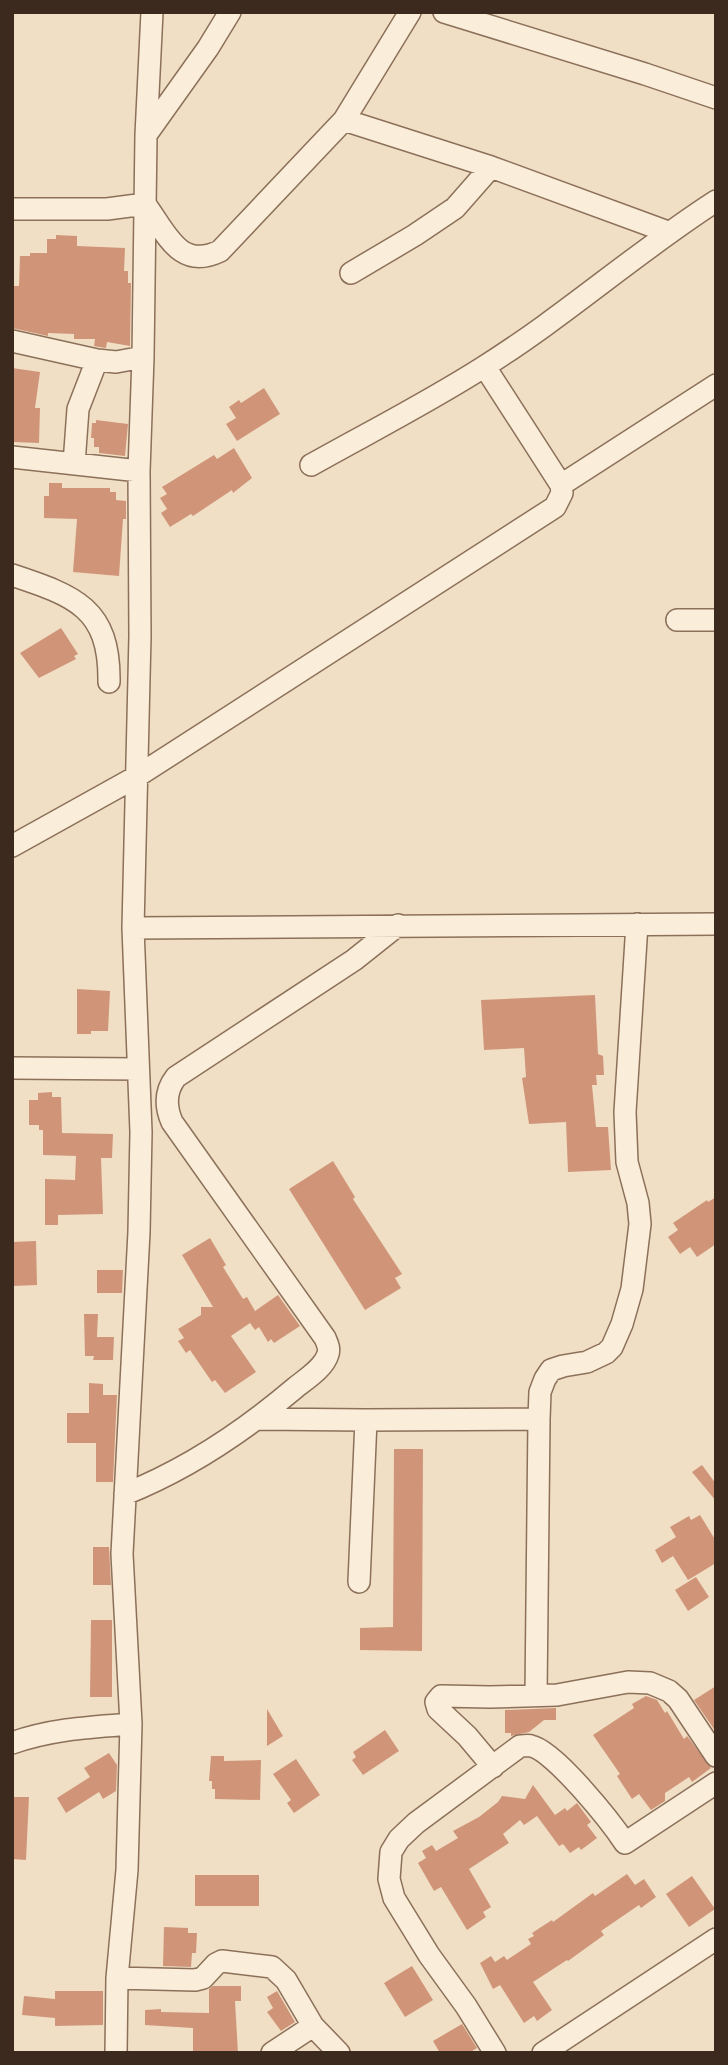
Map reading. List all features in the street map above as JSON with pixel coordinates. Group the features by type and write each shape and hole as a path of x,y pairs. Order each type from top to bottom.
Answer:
{"street":[{"path":"116,2053 117,1978 127,1870 131,1724 122,1555 139,1233 141,1132 133,928 140,636 139,471 146,135 152,12"},
{"path":"146,135 208,48 230,12"},
{"path":"145,204 181,253 190,257 209,257 220,251 344,120 410,12"},
{"path":"444,12 716,98"},
{"path":"344,120 491,167 668,232"},
{"path":"351,273 455,208 491,167"},
{"path":"311,466 485,367 587,295 668,232 716,201"},
{"path":"12,209 107,209 145,204"},
{"path":"12,341 97,360 116,362 143,357"},
{"path":"74,464 78,409 97,360"},
{"path":"12,846 136,777 555,507 562,493 561,485 485,367"},
{"path":"561,485 716,385"},
{"path":"12,457 139,471"},
{"path":"12,575 77,601 92,614 104,636 109,682"},
{"path":"677,620 716,620"},
{"path":"537,1695 540,1392 551,1370 587,1362 612,1347 632,1289 640,1224 638,1203 627,1162 625,1112 637,924"},
{"path":"133,928 716,924"},
{"path":"125,1494 158,1481 199,1458 257,1419 314,1372 328,1354 325,1338 172,1122 167,1111 169,1089 176,1077 354,960 398,925"},
{"path":"12,1068 138,1069"},
{"path":"257,1419 539,1419"},
{"path":"359,1582 366,1420"},
{"path":"493,1767 467,1736 438,1709 438,1699 446,1695 490,1698 557,1695 628,1682 650,1683 678,1699 716,1756"},
{"path":"12,1743 64,1730 131,1724"},
{"path":"495,2053 394,1898 389,1879 391,1852 399,1839 416,1823 520,1746 532,1745 544,1752 599,1806 625,1843 716,1783"},
{"path":"543,2053 716,1939"},
{"path":"117,1978 195,1980 206,1976 222,1961 272,1967 286,1980 313,2026 339,2053"},
{"path":"272,2053 313,2026"}],"building":[{"path":"56,235 77,236 77,246 125,248 124,271 128,271 128,283 131,283 130,346 107,342 106,348 99,347 94,346 95,339 74,339 74,334 48,333 48,336 12,328 12,286 19,286 20,256 47,253 47,239 56,239"},
{"path":"12,368 40,372 35,408 40,408 39,443 13,442"},
{"path":"264,388 280,414 237,441 226,424 236,418 229,407 239,400 241,403"},
{"path":"96,420 128,424 125,456 99,453 99,447 94,447 94,438 91,438 92,423 96,423"},
{"path":"234,448 252,478 233,493 232,490 193,516 191,514 170,527 161,513 167,509 160,498 167,494 162,487 214,455 217,459"},
{"path":"49,483 62,483 62,488 110,488 110,492 116,492 116,500 126,501 119,576 73,572 77,519 44,518 44,496 49,496"},
{"path":"61,628 78,654 74,656 76,659 39,678 20,653"},
{"path":"77,989 110,991 108,1031 77,1034"},
{"path":"595,995 598,1054 603,1056 604,1075 596,1075 597,1085 592,1085 596,1127 608,1127 611,1170 568,1172 566,1122 529,1124 522,1078 526,1077 524,1048 484,1050 481,1000"},
{"path":"52,1092 52,1097 61,1097 62,1133 113,1134 112,1158 101,1158 103,1214 58,1215 58,1225 45,1225 45,1179 75,1180 76,1156 43,1155 43,1130 39,1130 39,1125 29,1125 29,1100 38,1100 38,1093"},
{"path":"333,1161 355,1197 353,1199 402,1274 395,1278 401,1288 365,1310 289,1189"},
{"path":"716,1197 716,1244 697,1257 690,1247 680,1254 668,1237 678,1230 673,1223"},
{"path":"210,1238 226,1265 223,1267 243,1299 247,1297 255,1311 278,1295 300,1326 274,1343 271,1339 268,1342 259,1327 255,1330 250,1323 231,1336 256,1372 225,1393 215,1380 212,1382 190,1350 186,1353 178,1341 184,1338 178,1329 201,1315 201,1307 213,1307 182,1255"},
{"path":"36,1241 37,1285 12,1286 12,1242"},
{"path":"97,1270 123,1270 122,1293 97,1293"},
{"path":"84,1314 98,1314 97,1337 114,1337 113,1360 93,1360 94,1356 85,1356"},
{"path":"89,1383 103,1384 103,1395 117,1395 113,1482 96,1482 96,1443 67,1443 67,1413 89,1413"},
{"path":"394,1449 423,1449 422,1651 360,1650 360,1628 393,1627"},
{"path":"702,1465 716,1484 716,1501 692,1472"},
{"path":"700,1515 716,1541 716,1563 688,1580 673,1556 662,1563 655,1550 676,1537 670,1527 689,1516 691,1520"},
{"path":"93,1547 109,1547 111,1585 93,1585"},
{"path":"696,1577 709,1597 688,1611 675,1590"},
{"path":"91,1620 112,1620 112,1697 90,1697"},
{"path":"716,1686 716,1732 694,1700"},
{"path":"646,1696 657,1700 665,1713 667,1711 684,1739 687,1736 711,1768 692,1782 689,1777 665,1793 665,1801 651,1810 639,1794 632,1799 617,1776 620,1774 593,1735 634,1708 632,1704"},
{"path":"556,1708 556,1720 544,1720 529,1732 511,1736 511,1733 505,1733 505,1710"},
{"path":"267,1709 283,1736 267,1746"},
{"path":"385,1730 399,1751 363,1775 352,1760 356,1757 353,1752"},
{"path":"109,1753 117,1765 116,1791 103,1799 99,1792 66,1813 57,1798 90,1777 84,1768"},
{"path":"211,1756 224,1756 224,1761 261,1760 260,1800 215,1799 215,1789 212,1789 212,1781 209,1781"},
{"path":"296,1759 320,1795 294,1813 287,1803 291,1800 273,1774"},
{"path":"533,1785 555,1815 565,1808 567,1811 577,1803 591,1822 587,1825 597,1838 581,1850 579,1847 570,1853 563,1844 559,1846 537,1816 524,1825 520,1820 503,1834 509,1843 469,1869 491,1907 483,1912 486,1917 467,1930 441,1887 434,1891 418,1863 426,1858 422,1851 432,1845 436,1851 458,1838 453,1831 479,1817 502,1796 525,1799"},
{"path":"12,1797 29,1797 26,1860 12,1859"},
{"path":"627,1874 635,1885 644,1879 656,1897 641,1908 639,1905 601,1931 604,1935 533,1982 552,2010 537,2021 534,2016 524,2023 500,1985 493,1989 480,1963 491,1956 495,1962 504,1956 507,1960 531,1944 528,1939 534,1936 532,1933"},
{"path":"195,1875 259,1875 259,1906 195,1906"},
{"path":"692,1876 715,1909 689,1927 666,1894"},
{"path":"164,1927 188,1928 188,1933 197,1933 196,1953 192,1953 191,1967 163,1966"},
{"path":"412,1966 433,2000 405,2017 384,1983"},
{"path":"213,1986 241,1986 241,2001 235,2001 238,2053 193,2053 193,2028 145,2025 145,2010 209,2013 209,1989"},
{"path":"55,1991 103,1991 103,2025 55,2026 55,2018 22,2015 24,1996 55,1999"},
{"path":"277,1991 295,2022 281,2031 267,2012 273,2008 267,1997"},
{"path":"462,2024 477,2048 469,2053 440,2053 433,2041"}]}
